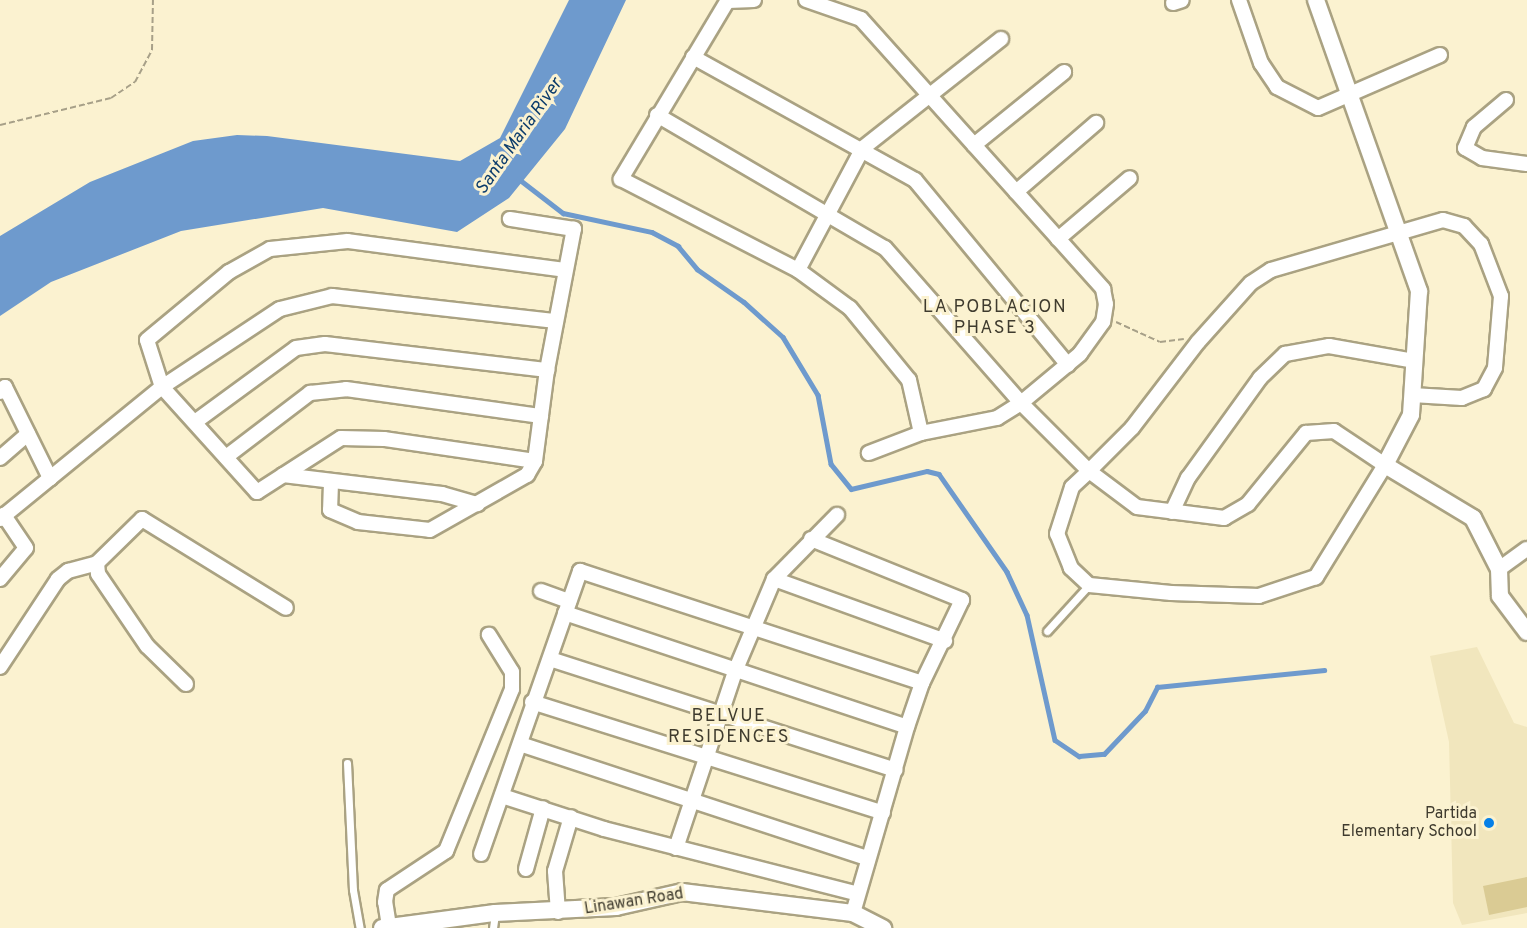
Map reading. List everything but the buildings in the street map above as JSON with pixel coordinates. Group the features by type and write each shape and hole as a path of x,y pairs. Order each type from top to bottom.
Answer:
{"street":[{"path":"754,0 728,1 657,115 621,179 798,270 850,308 909,380 921,433"},
{"path":"806,0 861,19 1103,289 1104,313 1080,354 1021,403 997,418 921,433 869,453"},
{"path":"1239,0 1261,63 1277,87 1318,108 1350,97 1440,55"},
{"path":"1316,0 1399,236 1419,291 1414,361 1412,395 1411,415 1385,465 1316,578 1259,596 1171,593 1089,585 1071,568 1057,534 1072,487 1132,428 1198,342 1251,283 1271,270 1399,236 1443,220 1464,226 1481,244 1501,296 1495,368 1484,389 1462,398 1412,395"},
{"path":"798,270 863,148 1001,39"},
{"path":"693,57 863,148 915,180 1068,365"},
{"path":"974,145 1064,72"},
{"path":"1506,100 1474,127 1465,148 1482,158 1527,164"},
{"path":"657,115 885,248 1021,403 1089,471 1137,507 1224,518 1248,504 1306,434 1334,431 1473,518 1499,569 1500,596 1527,632"},
{"path":"1016,192 1096,123"},
{"path":"1058,239 1130,178"},
{"path":"331,483 330,510 358,522 430,530 528,474 535,461 547,370 574,229 510,219"},
{"path":"535,461 384,439 342,438 257,492 162,387 147,340 229,272 270,249 348,241 565,270"},
{"path":"0,579 26,548 2,517 162,387 279,309 332,296 556,321"},
{"path":"195,422 296,348 325,344 547,370"},
{"path":"1172,512 1188,478 1260,378 1285,354 1329,346 1414,361"},
{"path":"0,392 5,387 50,478"},
{"path":"226,457 310,393 346,389 541,416"},
{"path":"0,458 28,434"},
{"path":"282,475 331,483 442,494 478,504"},
{"path":"676,848 736,669 752,626 774,579 837,515"},
{"path":"0,668 58,579 68,571 97,563 142,519 286,608"},
{"path":"812,540 962,600 945,641 922,683 856,893 853,913"},
{"path":"1499,569 1527,549"},
{"path":"97,563 98,574 147,646 186,684"},
{"path":"481,854 520,744 532,702 550,659 580,571 922,683"},
{"path":"774,579 945,641"},
{"path":"542,591 567,607 736,669 907,727"},
{"path":"386,927 387,890 447,850 513,689 512,672 489,635"},
{"path":"550,659 896,770"},
{"path":"532,702 883,813"},
{"path":"520,744 690,802 867,858"},
{"path":"502,796 676,848 856,893"},
{"path":"526,869 543,808"},
{"path":"558,912 555,871 571,817"},
{"name":"Linawan Road","path":"386,927 494,920 616,907 682,892 853,913 883,928"}],"lane":[{"path":"1047,631 1089,585"},
{"path":"347,763 353,890 360,928"}],"path":[{"path":"0,125 111,98 135,82 152,50 153,0"},
{"path":"1104,313 1160,342 1182,338 1198,342"}],"shaded area":[{"name":"Partida Elementary School","path":"1477,647 1514,723 1527,727 1527,913 1462,925 1453,903 1449,742 1430,656"},
{"path":"1527,877 1527,907 1489,915 1483,886"}],"water":[{"name":"Santa Maria River","path":"569,0 626,0 565,129 509,198 457,232 323,208 181,231 51,282 0,316 0,236 90,182 193,141 237,135 267,136 460,161 500,138"}],"waterway":[{"path":"519,179 563,213 652,232 678,246 697,269 744,302 783,337 818,395 831,464 851,489 927,471 939,474 1007,572 1027,615 1055,740 1079,756 1104,754 1145,711 1157,687 1324,670"}],"place":[{"name":"Partida Elementary School","path":"1489,823"}],"district":[{"name":"LA POBLACION PHASE 3","path":"995,319"},
{"name":"BELVUE RESIDENCES","path":"729,728"}]}
